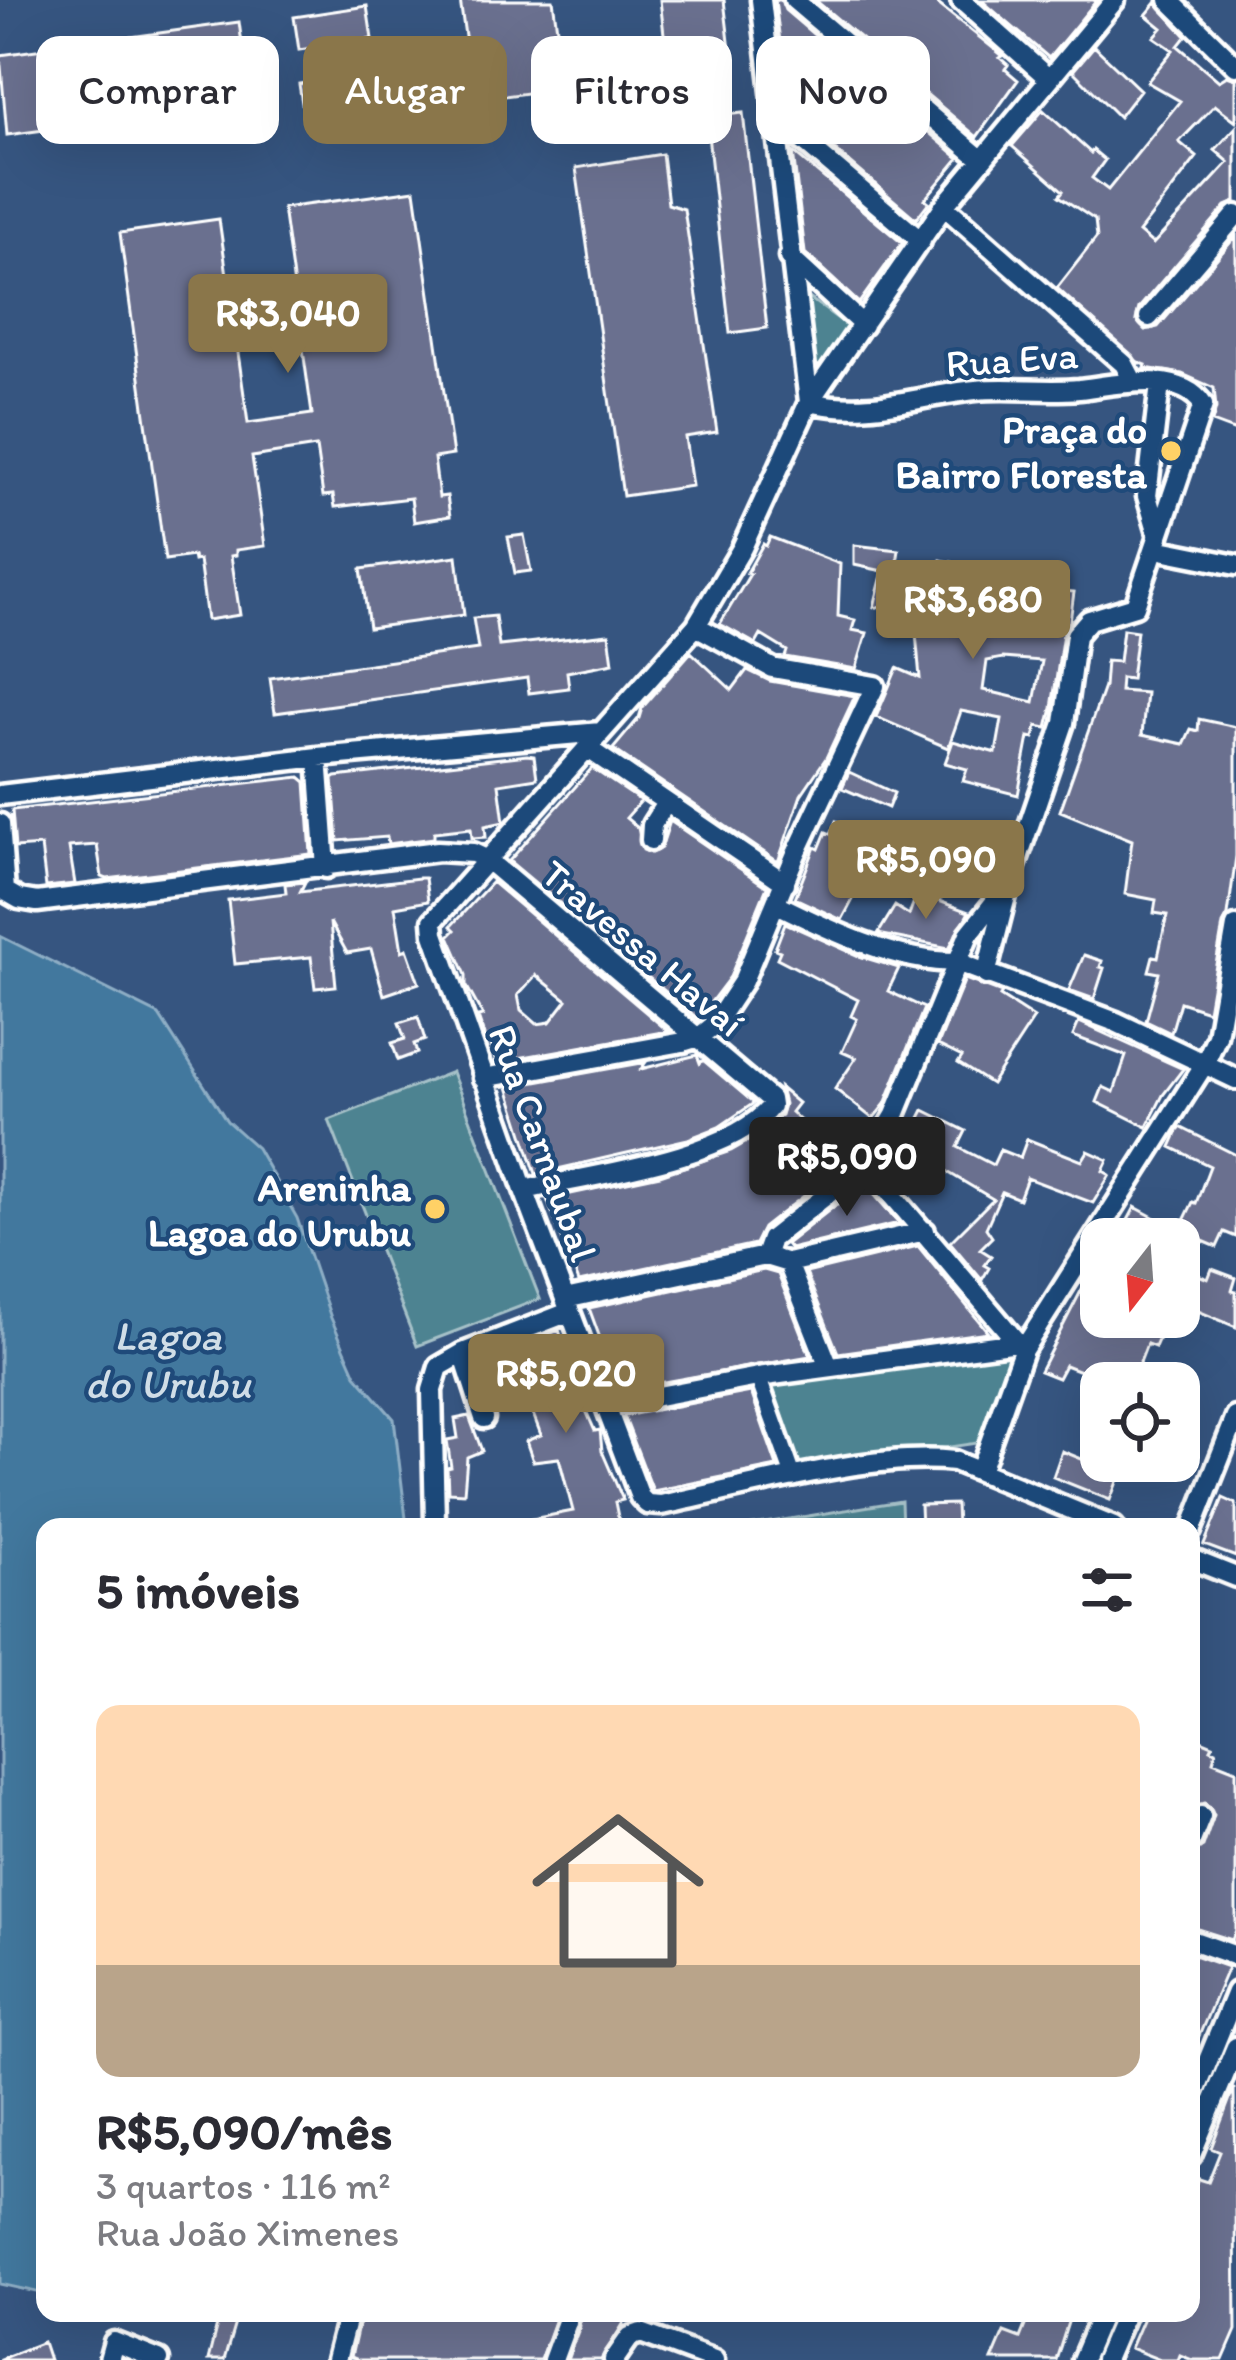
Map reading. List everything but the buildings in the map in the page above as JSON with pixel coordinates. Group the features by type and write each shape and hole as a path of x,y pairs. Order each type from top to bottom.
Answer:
{"street":[{"path":"761,0 765,36"},
{"path":"794,0 981,159"},
{"name":"Rua Carnaubal","path":"1092,1518 980,1472 930,1459 647,1504 640,1497 483,1078 434,934 434,921 696,626 742,548 809,402 944,206 1115,0"},
{"path":"1169,0 1236,66"},
{"path":"967,2 1048,78"},
{"path":"777,144 809,402"},
{"path":"807,144 920,241"},
{"path":"944,206 1124,364 1133,381"},
{"path":"1149,316 1236,215"},
{"path":"789,257 863,326"},
{"name":"Rua Eva","path":"809,402 836,408 901,406 982,389 1076,389 1133,381 1160,384"},
{"path":"986,975 1009,884 1064,723 1076,635 1089,620 1136,606 1158,543 1203,405 1194,393 1160,384 1147,484 1158,543"},
{"path":"1158,543 1236,565"},
{"path":"483,1078 699,1037 727,1010 777,904 875,686 772,668 696,626"},
{"path":"0,795 318,757 601,732"},
{"path":"587,748 785,883"},
{"path":"318,757 326,868"},
{"path":"650,840 652,825 666,803"},
{"path":"0,824 5,891 19,899 69,900 438,851 473,853 486,860"},
{"name":"Travessa Havaí","path":"486,860 758,1087 771,1106 740,1132 715,1144 524,1190"},
{"path":"765,1256 771,1239 866,1164 895,1115 978,919 1009,884"},
{"path":"777,904 887,950 934,962 957,962 1116,1022 1236,1079"},
{"path":"980,1472 1020,1346 1204,1065 1217,1036 1236,926"},
{"path":"866,1164 1020,1346"},
{"path":"435,1518 434,1377 439,1367 567,1305 765,1256 788,1263 925,1231"},
{"path":"788,1263 829,1367"},
{"path":"606,1406 758,1377 1020,1346"},
{"path":"463,1353 484,1418"},
{"path":"758,1377 794,1478"},
{"path":"1196,1518 1236,1417"},
{"path":"1200,1562 1236,1577"},
{"path":"1200,1943 1236,1956"},
{"path":"1232,2072 1200,2057 1236,1992"},
{"path":"1200,2138 1232,2072 1236,2047"},
{"path":"336,2360 346,2322"},
{"path":"553,2360 567,2322"},
{"path":"1082,2360 1098,2322"},
{"path":"1105,2360 1121,2322"},
{"path":"614,2360 630,2337 641,2333 714,2360"},
{"path":"112,2351 159,2360"}],"green space":[{"path":"805,295 848,326 821,367 813,364"},
{"name":"Areninha Lagoa do Urubu","path":"452,1072 540,1299 417,1346 329,1120"},
{"path":"1007,1355 1010,1362 977,1443 796,1470 764,1387"},
{"path":"901,1501 902,1518 796,1518"}],"water":[{"name":"Lagoa do Urubu","path":"0,936 159,1015 227,1121 257,1148 297,1218 356,1375 394,1419 406,1518 36,1518 36,2292 0,2284"}],"place":[{"name":"Praça do Bairro Floresta","path":"1171,451"},
{"name":"Areninha Lagoa do Urubu","path":"435,1209"}]}
